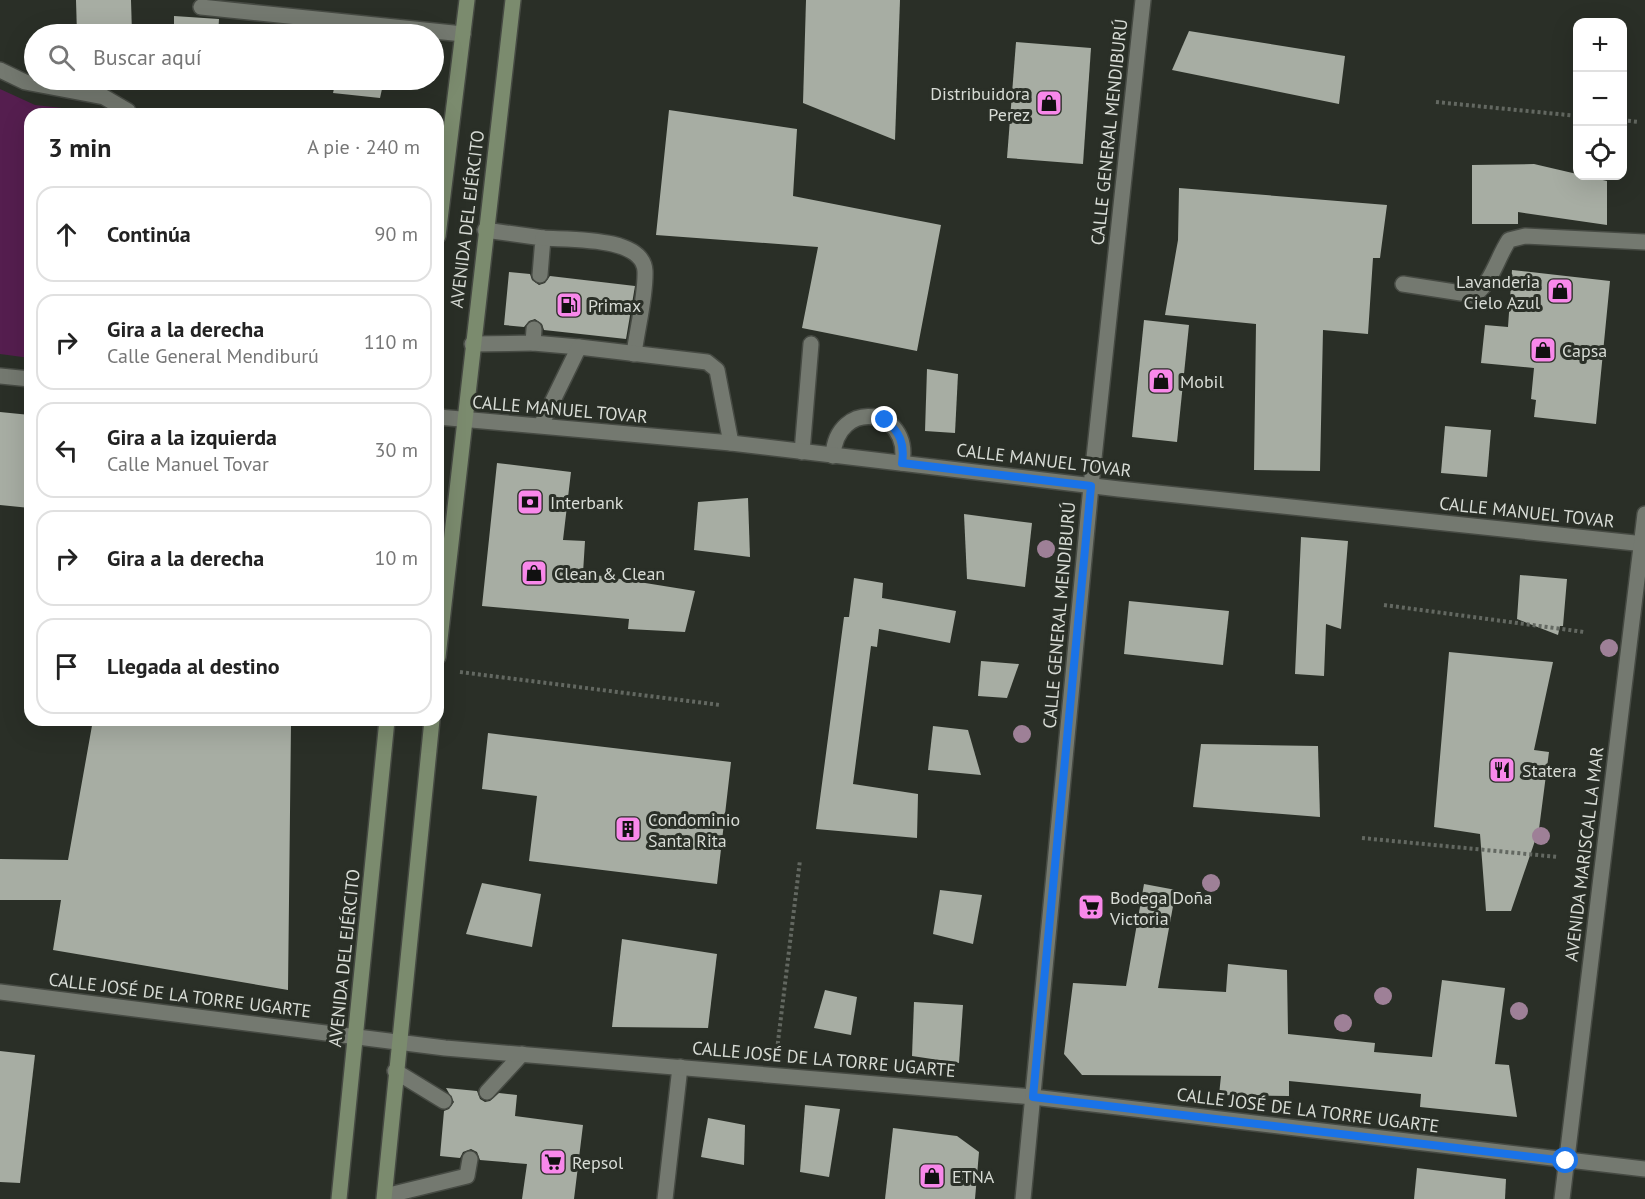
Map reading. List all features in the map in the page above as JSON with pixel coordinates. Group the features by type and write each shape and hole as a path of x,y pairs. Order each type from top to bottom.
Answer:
{"main road":[{"name":"AVENIDA DEL EJÉRCITO","path":"444,186 466,0"},
{"name":"AVENIDA DEL EJÉRCITO","path":"444,600 513,0"},
{"name":"AVENIDA DEL EJÉRCITO","path":"339,1199 386,726"},
{"path":"384,1197 431,726"}],"street":[{"name":"CALLE GENERAL MENDIBURÚ","path":"1023,1199 1091,486 1143,0"},
{"path":"201,7 365,24"},
{"path":"444,32 462,34"},
{"path":"0,70 24,81"},
{"path":"68,90 104,97 123,108"},
{"path":"485,230 615,244 634,250 645,269 634,354"},
{"path":"1402,284 1473,295 1485,288 1500,253 1509,240 1525,236 1645,242"},
{"path":"540,275 543,238"},
{"path":"472,344 533,336 579,347 707,362 717,370 731,444"},
{"path":"802,452 811,344"},
{"path":"541,425 579,347"},
{"path":"0,376 24,378"},
{"path":"833,456 833,443 839,431 859,417 872,416 885,420 901,438 904,451 902,463"},
{"name":"CALLE MANUEL TOVAR","path":"444,418 731,444 1091,486 1644,544"},
{"name":"AVENIDA MARISCAL LA MAR","path":"1562,1199 1644,544 1645,514"},
{"name":"CALLE JOSÉ DE LA TORRE UGARTE","path":"0,992 399,1043 1033,1097 1645,1169"},
{"path":"487,1092 522,1054"},
{"path":"665,1199 680,1067"},
{"path":"395,1071 444,1101"},
{"path":"384,1197 467,1176 470,1159"}],"path":[{"path":"1436,102 1573,116"},
{"path":"1627,120 1639,122"},
{"path":"1384,605 1584,632"},
{"path":"450,671 720,705"},
{"path":"1362,838 1558,857"},
{"path":"774,1075 800,860"}],"shaded area":[{"path":"0,89 35,105 62,108 24,108 24,357 0,354"}],"building":[{"path":"76,0 131,0 132,24 77,24"},
{"path":"806,0 900,0 895,140 803,103"},
{"path":"174,16 219,19 219,24 174,24"},
{"path":"1189,31 1345,56 1339,104 1172,70"},
{"name":"Distribuidora Perez","path":"1016,42 1091,48 1083,164 1007,158"},
{"path":"334,90 382,90 380,98 333,93"},
{"path":"669,110 797,129 793,196 941,225 917,351 802,328 818,247 656,235"},
{"path":"1534,164 1573,173 1573,180 1607,181 1607,225 1518,212 1518,224 1472,224 1472,165"},
{"path":"1179,188 1387,205 1380,258 1373,258 1368,334 1323,330 1320,471 1254,470 1256,324 1165,315 1178,240"},
{"path":"1512,270 1610,281 1596,424 1534,417 1536,400 1531,399 1534,368 1481,363 1485,325 1508,327"},
{"name":"Primax","path":"509,272 530,274 532,280 539,285 545,283 550,276 635,286 626,339 544,330 542,324 535,319 529,321 524,327 504,325"},
{"name":"Mobil","path":"1144,320 1189,325 1177,442 1132,437"},
{"path":"927,369 958,374 955,433 925,431"},
{"path":"0,412 24,414 24,507 0,505"},
{"path":"1445,426 1491,430 1487,477 1441,473"},
{"path":"497,463 571,472 563,540 585,541 583,573 695,591 685,632 628,629 629,619 482,606"},
{"path":"748,498 750,557 694,550 698,502"},
{"path":"964,514 1032,523 1025,587 967,579"},
{"path":"1301,537 1348,541 1341,629 1326,624 1324,676 1295,674"},
{"path":"1520,575 1567,579 1563,626 1560,626 1558,635 1517,619"},
{"path":"854,578 883,583 882,598 956,611 950,643 879,629 877,647 871,646 853,784 918,794 917,838 816,829 844,617 849,617"},
{"path":"1129,601 1229,611 1223,665 1124,654"},
{"path":"1449,652 1553,662 1534,750 1549,752 1539,829 1511,911 1486,911 1480,834 1434,827"},
{"path":"981,661 1019,664 1007,698 978,696"},
{"path":"92,726 291,726 288,990 53,950 61,900 0,900 0,859 68,860"},
{"path":"933,726 968,730 981,775 928,770"},
{"name":"Condominio Santa Rita","path":"488,733 731,762 717,884 529,861 537,796 482,789"},
{"path":"1201,744 1318,746 1320,817 1193,807"},
{"path":"482,883 541,894 532,947 466,934"},
{"path":"1144,884 1176,890 1158,988 1226,992 1228,964 1287,970 1288,1034 1375,1043 1374,1052 1432,1057 1442,980 1505,988 1495,1064 1509,1065 1517,1117 1420,1107 1421,1094 1289,1081 1289,1096 1219,1095 1221,1076 1082,1075 1064,1054 1073,983 1126,986"},
{"path":"940,890 982,895 973,944 933,934"},
{"path":"622,939 717,954 708,1028 612,1027"},
{"path":"825,990 857,997 851,1035 814,1028"},
{"path":"914,1002 963,1005 959,1063 912,1056"},
{"path":"0,1051 35,1055 20,1183 0,1182"},
{"path":"446,1088 477,1091 480,1099 485,1102 490,1101 499,1093 517,1095 515,1116 583,1125 574,1199 522,1199 527,1164 480,1160 477,1152 471,1149 463,1152 460,1158 440,1156 444,1111 449,1109 454,1102"},
{"path":"805,1105 840,1109 829,1177 800,1172"},
{"path":"708,1118 745,1125 744,1165 701,1157"},
{"name":"ETNA","path":"893,1128 957,1136 979,1152 975,1199 885,1199"},
{"path":"1417,1168 1506,1179 1505,1199 1414,1199"}],"place":[{"name":"Distribuidora Perez","path":"1049,103"},
{"name":"Lavanderia Cielo Azul","path":"1560,291"},
{"name":"Primax","path":"569,305"},
{"name":"Capsa","path":"1543,350"},
{"name":"Mobil","path":"1161,381"},
{"name":"Interbank","path":"530,502"},
{"name":"Clean & Clean","path":"534,573"},
{"name":"Statera","path":"1502,770"},
{"name":"Condominio Santa Rita","path":"628,829"},
{"name":"Bodega Doña Victoria","path":"1091,907"},
{"name":"Repsol","path":"553,1162"},
{"name":"ETNA","path":"932,1176"}],"route":[{"path":"885,420 901,438 904,451 902,463 1091,486 1033,1097 1566,1161"}]}
